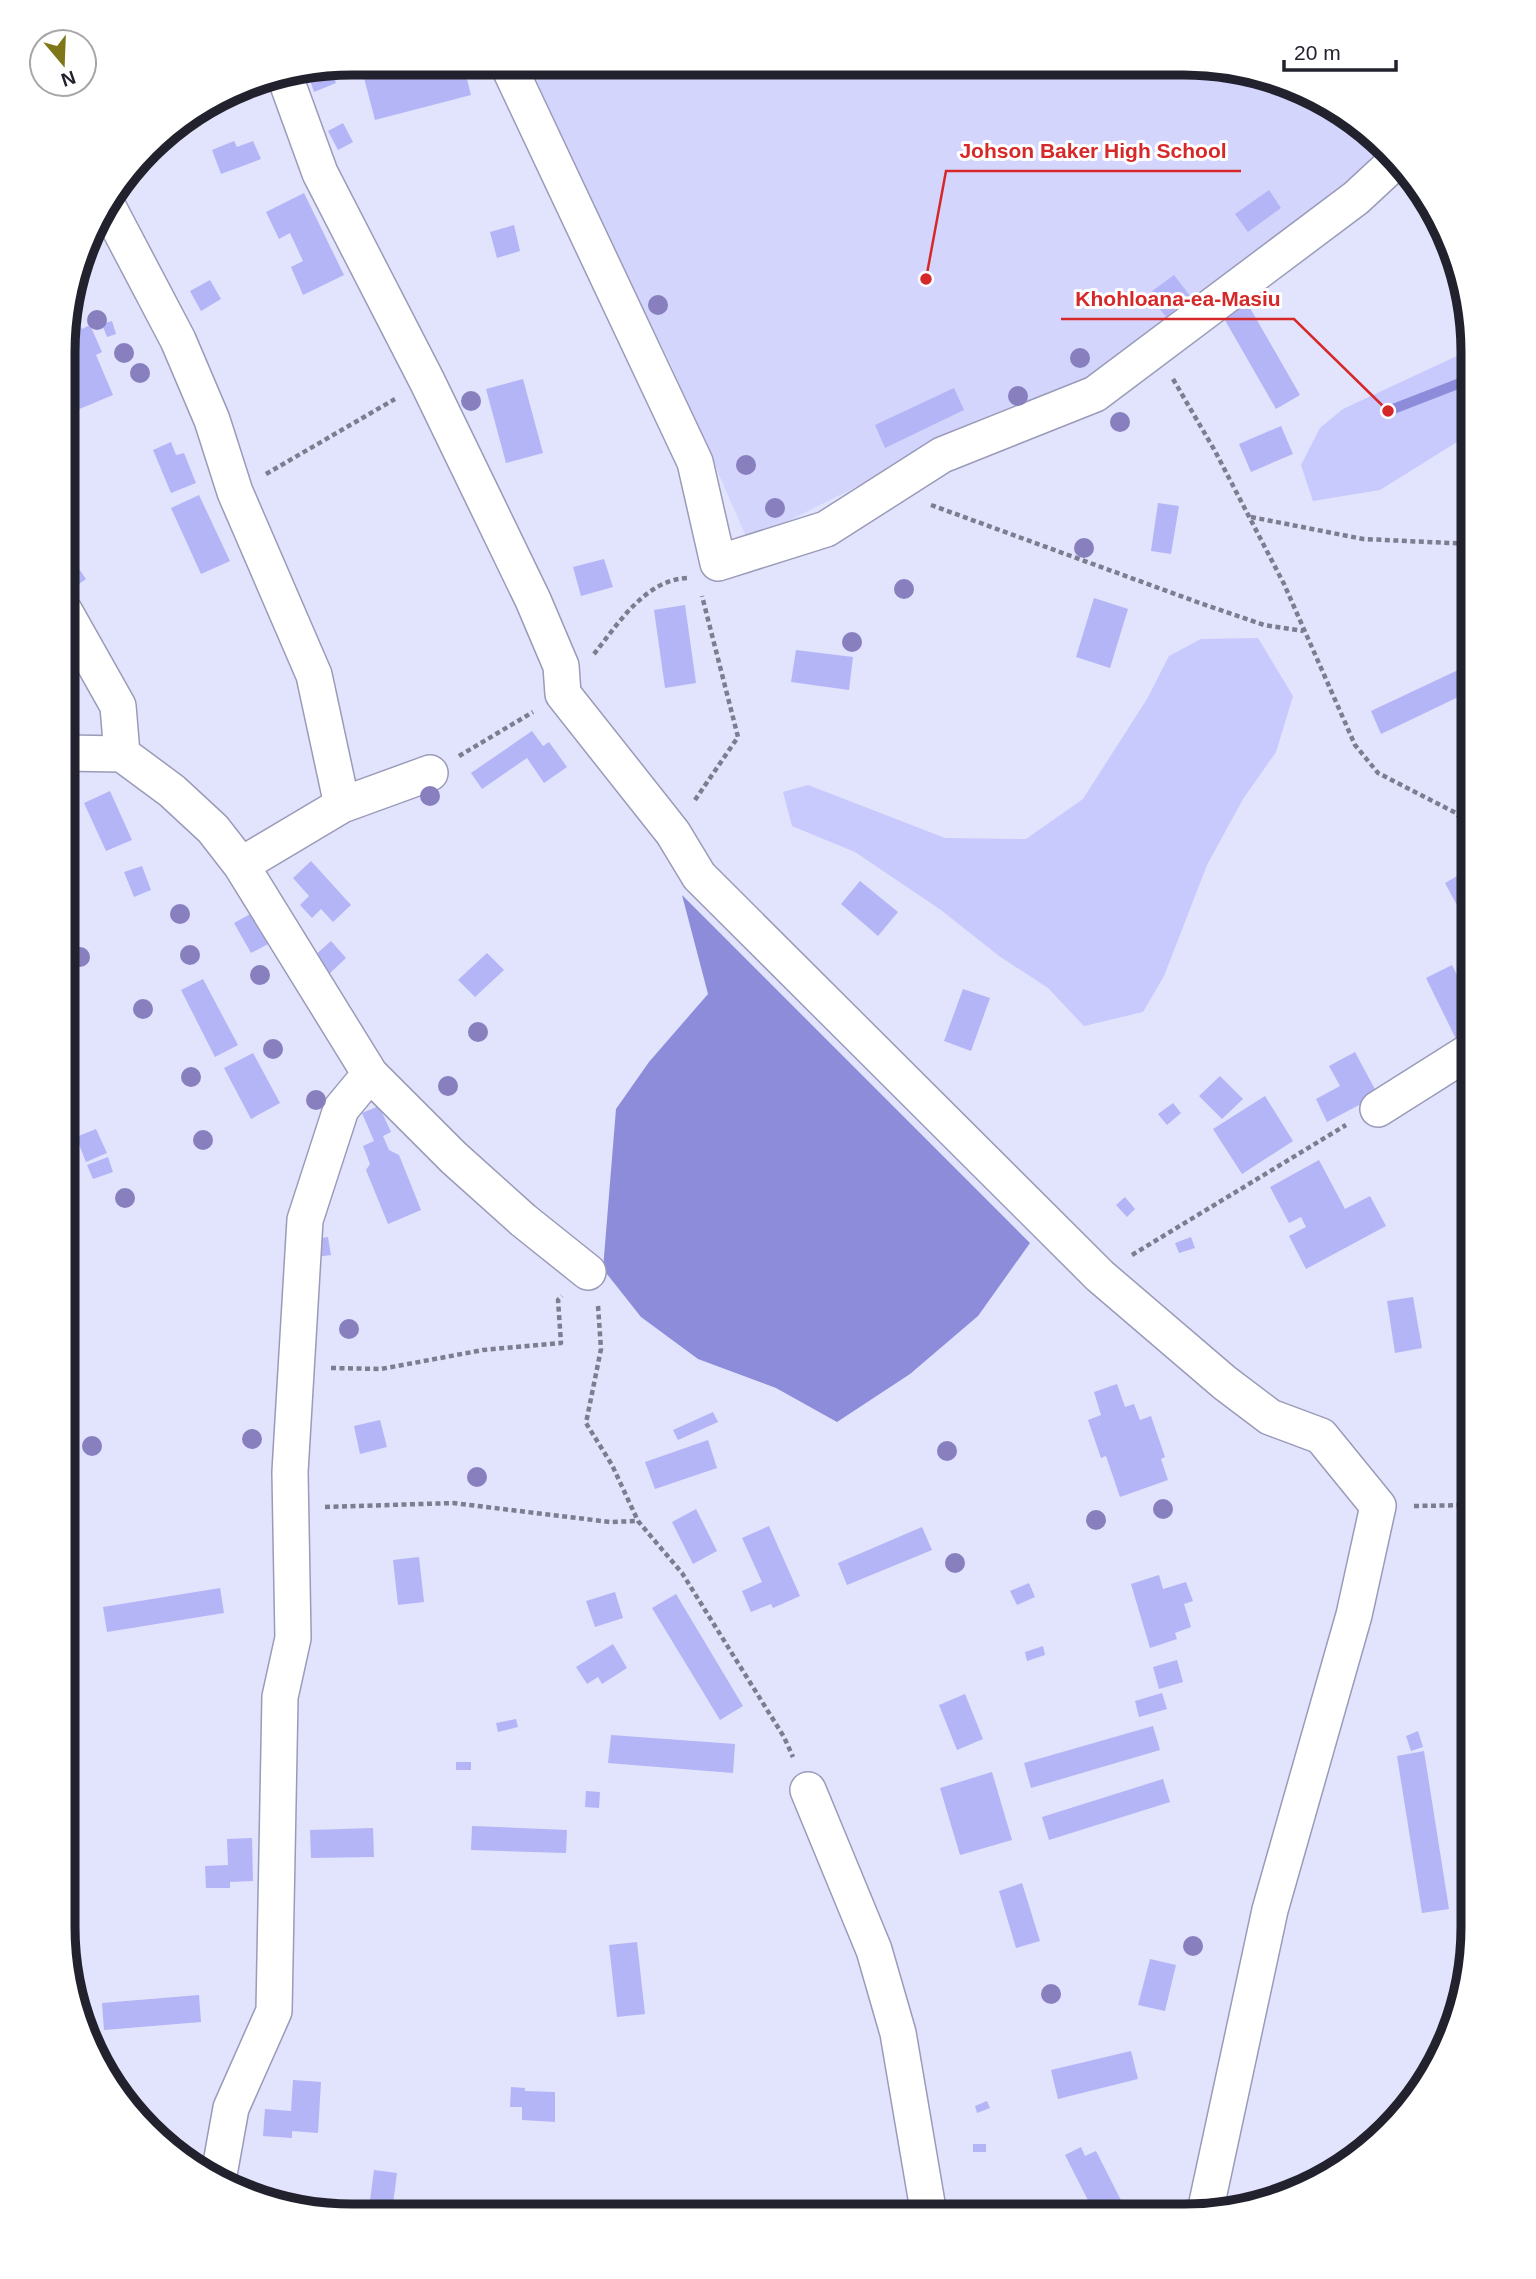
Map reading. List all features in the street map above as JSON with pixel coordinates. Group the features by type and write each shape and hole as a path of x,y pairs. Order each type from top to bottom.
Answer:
{"street":[{"path":"512,75 695,462 708,570 826,529 942,455 1095,394 1356,198 1389,167"},
{"path":"287,83 320,173 427,381 533,600 561,666 563,694 673,833 699,876 1100,1276 1225,1383 1270,1417 1321,1436 1378,1506 1354,1615 1270,1910 1207,2202"},
{"path":"112,214 178,341 212,420 235,492 314,675 342,805"},
{"path":"75,630 118,706 122,754"},
{"path":"75,753 122,754 172,791 213,829 241,865 370,1074 464,1167 588,1272"},
{"path":"241,865 342,805 430,773"},
{"path":"1378,1109 1461,1057"},
{"path":"220,2170 231,2108 274,2011 280,1697 293,1638 289,1508 305,1220 341,1109 370,1074"},
{"path":"808,1790 874,1950 898,2033 927,2204"}],"path":[{"path":"1156,347 1250,517 1355,745 1378,773 1455,813 1461,819"},
{"path":"235,492 427,381"},
{"path":"894,486 910,499 1184,598 1264,625 1303,631"},
{"path":"1250,517 1363,539 1461,543"},
{"path":"430,773 563,694 634,603 676,579 708,570 738,737 673,833"},
{"path":"1100,1276 1328,1133 1378,1109"},
{"path":"298,1367 381,1369 494,1348 561,1343 558,1300 588,1272 595,1283 601,1349 586,1423 612,1465 638,1521 682,1573 784,1737 808,1790"},
{"path":"289,1508 453,1503 610,1522 638,1521"},
{"path":"1378,1506 1461,1505"}],"shaded area":[{"path":"519,75 1202,76 1238,81 1290,96 1338,122 1378,154 1315,211 1136,347 1070,390 888,471 748,541 668,358"},
{"path":"1461,354 1461,439 1380,490 1313,501 1301,465 1320,428 1343,409"},
{"path":"1258,638 1293,696 1276,752 1243,799 1207,865 1164,976 1143,1012 1084,1026 1048,988 999,956 941,910 855,852 792,826 783,792 808,785 945,838 1026,839 1083,799 1147,699 1169,656 1201,639"},
{"path":"682,895 1030,1243 978,1316 910,1374 837,1422 776,1388 698,1359 641,1317 603,1269 616,1109 649,1062 708,994"}],"building":[{"path":"363,75 466,75 471,95 375,120"},
{"path":"333,76 336,83 314,92 310,79"},
{"path":"343,123 353,142 338,150 328,131"},
{"path":"234,141 237,147 253,141 261,159 221,174 212,150"},
{"path":"1269,190 1281,208 1248,232 1235,214"},
{"path":"304,193 344,275 303,295 291,267 303,261 290,233 279,239 266,212"},
{"path":"514,225 520,251 497,258 490,232"},
{"path":"1174,275 1191,297 1166,317 1148,294"},
{"path":"210,280 221,299 201,311 190,291"},
{"path":"1246,301 1300,395 1276,409 1222,315"},
{"path":"78,319 82,329 90,325 102,352 96,355 113,395 75,411"},
{"path":"112,321 116,334 107,337 102,324"},
{"path":"523,379 543,453 506,463 486,389"},
{"path":"954,388 964,410 885,448 875,425"},
{"path":"1281,426 1293,454 1251,472 1239,444"},
{"path":"171,442 176,455 184,453 196,483 171,493 153,450"},
{"path":"199,495 230,561 201,574 171,508"},
{"path":"1158,503 1179,506 1171,554 1151,551"},
{"path":"604,559 613,587 581,596 573,567"},
{"path":"75,563 86,579 75,587"},
{"path":"1094,598 1128,609 1110,668 1076,657"},
{"path":"685,605 696,683 665,688 654,610"},
{"path":"796,650 853,657 849,690 791,682"},
{"path":"1461,669 1461,696 1381,734 1371,711"},
{"path":"532,731 543,746 549,742 567,767 544,783 527,758 482,789 471,773"},
{"path":"110,791 132,840 106,851 84,803"},
{"path":"311,861 351,905 333,922 321,909 312,918 300,905 309,896 293,878"},
{"path":"142,866 151,890 134,897 124,872"},
{"path":"1461,874 1461,913 1445,883"},
{"path":"860,881 898,912 878,936 841,904"},
{"path":"252,913 270,943 251,953 234,923"},
{"path":"331,941 346,958 329,974 313,957"},
{"path":"487,953 504,970 475,997 458,980"},
{"path":"1452,965 1461,983 1461,1039 1457,1041 1426,978"},
{"path":"203,979 238,1045 215,1057 181,990"},
{"path":"963,989 990,998 971,1051 944,1041"},
{"path":"1355,1052 1378,1095 1327,1122 1316,1099 1340,1086 1329,1066"},
{"path":"253,1053 280,1103 251,1119 224,1068"},
{"path":"1220,1076 1243,1099 1222,1119 1199,1096"},
{"path":"1265,1096 1293,1141 1242,1174 1213,1129"},
{"path":"1173,1103 1181,1113 1167,1125 1158,1114"},
{"path":"379,1106 391,1132 383,1136 389,1150 399,1155 421,1210 388,1224 366,1170 370,1164 363,1146 374,1141 362,1113"},
{"path":"96,1129 107,1153 86,1162 76,1137"},
{"path":"108,1157 113,1172 93,1179 87,1165"},
{"path":"1319,1160 1345,1209 1370,1196 1386,1226 1306,1269 1289,1236 1306,1227 1301,1217 1289,1223 1270,1187"},
{"path":"1125,1197 1135,1209 1127,1217 1116,1205"},
{"path":"328,1237 331,1255 316,1257 313,1239"},
{"path":"1191,1237 1195,1248 1179,1253 1175,1243"},
{"path":"1413,1297 1422,1348 1395,1353 1387,1301"},
{"path":"1117,1384 1125,1407 1134,1404 1140,1420 1151,1416 1165,1457 1161,1459 1168,1480 1120,1497 1106,1456 1101,1458 1088,1420 1101,1415 1094,1392"},
{"path":"713,1412 718,1422 678,1440 673,1430"},
{"path":"380,1420 387,1447 360,1454 354,1426"},
{"path":"708,1440 717,1468 655,1489 645,1462"},
{"path":"696,1509 717,1551 693,1564 672,1522"},
{"path":"769,1526 800,1596 773,1608 771,1604 751,1612 742,1591 762,1582 742,1538"},
{"path":"922,1527 932,1550 847,1585 838,1563"},
{"path":"419,1557 424,1602 398,1605 393,1560"},
{"path":"1159,1575 1163,1589 1186,1582 1193,1601 1184,1604 1191,1627 1175,1633 1177,1639 1150,1648 1131,1584"},
{"path":"1029,1583 1035,1597 1017,1605 1010,1591"},
{"path":"220,1588 224,1613 107,1632 103,1607"},
{"path":"615,1592 623,1618 595,1627 586,1601"},
{"path":"676,1594 743,1706 720,1720 652,1608"},
{"path":"613,1644 627,1668 602,1684 598,1677 587,1684 576,1667"},
{"path":"1043,1646 1045,1655 1027,1661 1025,1652"},
{"path":"1177,1660 1183,1682 1159,1689 1153,1667"},
{"path":"1162,1693 1167,1709 1139,1717 1135,1701"},
{"path":"965,1694 983,1739 957,1750 939,1705"},
{"path":"516,1719 518,1727 498,1732 496,1723"},
{"path":"1153,1726 1160,1750 1031,1788 1024,1763"},
{"path":"1418,1731 1423,1747 1411,1751 1406,1736"},
{"path":"611,1735 735,1744 733,1773 608,1763"},
{"path":"1424,1751 1449,1909 1422,1913 1397,1756"},
{"path":"456,1762 471,1762 471,1770 456,1770"},
{"path":"992,1772 1012,1840 960,1855 940,1788"},
{"path":"1163,1779 1170,1802 1049,1840 1042,1817"},
{"path":"586,1791 600,1792 599,1808 585,1807"},
{"path":"472,1826 567,1830 566,1853 471,1850"},
{"path":"373,1828 374,1857 311,1858 310,1830"},
{"path":"252,1838 253,1881 230,1882 230,1888 206,1888 205,1866 228,1865 227,1839"},
{"path":"1022,1883 1040,1941 1016,1948 999,1891"},
{"path":"637,1942 645,2014 617,2017 609,1945"},
{"path":"1150,1959 1176,1965 1165,2011 1138,2005"},
{"path":"199,1995 201,2022 104,2030 102,2003"},
{"path":"1131,2051 1138,2079 1058,2099 1051,2070"},
{"path":"293,2080 321,2082 318,2133 292,2131 292,2138 263,2136 265,2109 291,2111"},
{"path":"511,2087 525,2088 525,2091 555,2092 555,2122 522,2120 522,2107 510,2107"},
{"path":"987,2101 990,2108 977,2113 975,2106"},
{"path":"973,2144 986,2144 986,2152 973,2152"},
{"path":"1081,2147 1085,2156 1096,2151 1123,2204 1090,2204 1065,2155"},
{"path":"374,2170 397,2173 393,2204 370,2204"}],"waterway":[{"path":"1388,411 1461,383"}],"place":[{"name":"Johson Baker High School","path":"926,279"},
{"name":"Khohloana-ea-Masiu","path":"1388,411"}]}
